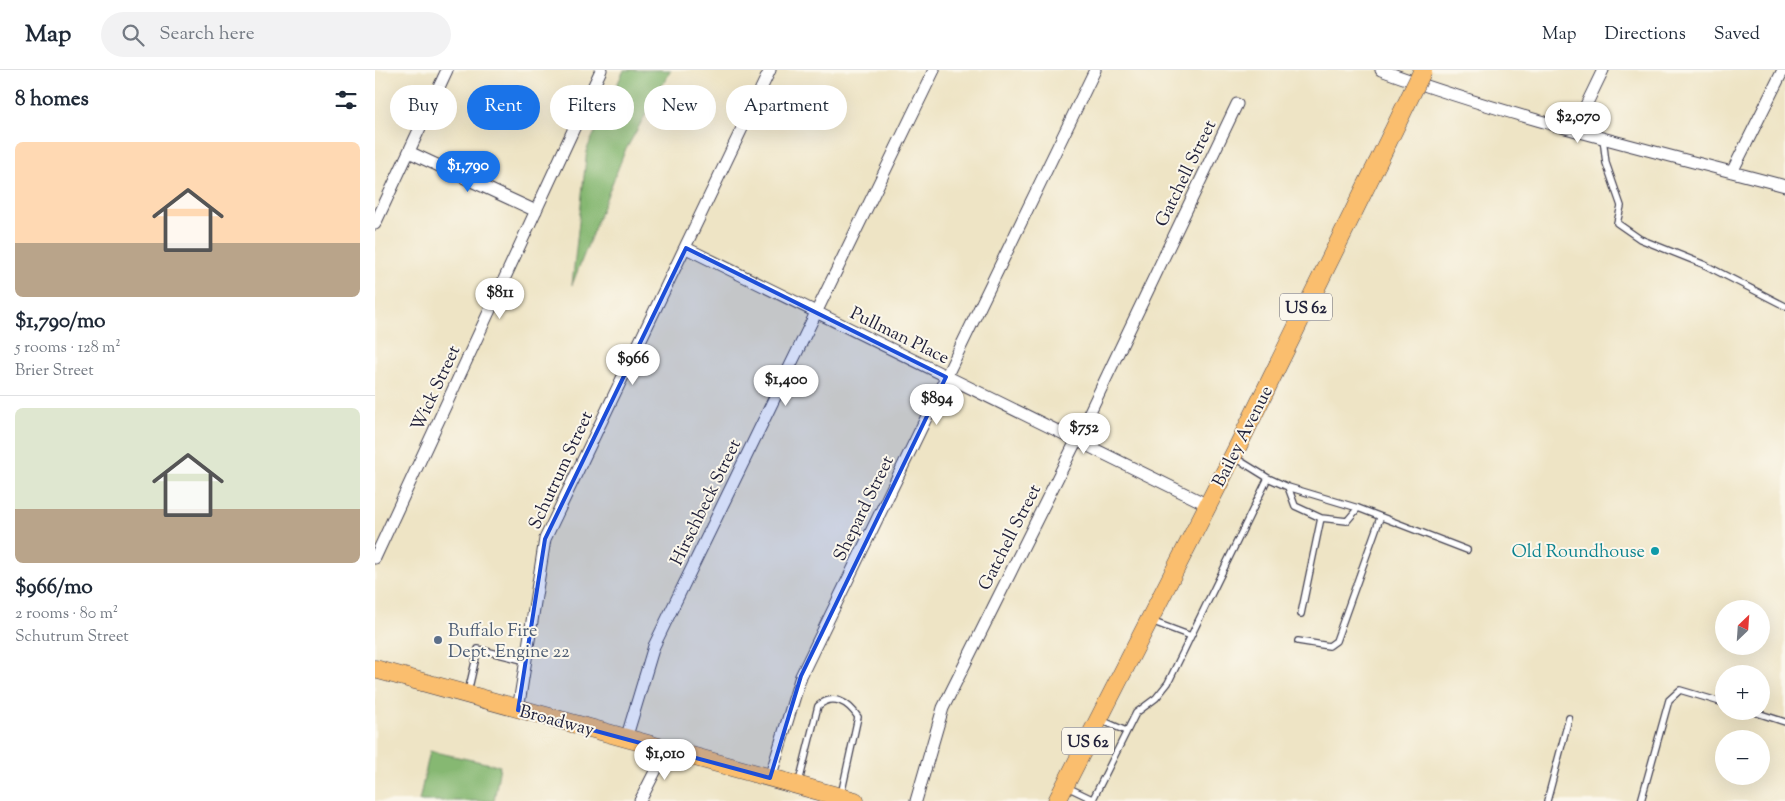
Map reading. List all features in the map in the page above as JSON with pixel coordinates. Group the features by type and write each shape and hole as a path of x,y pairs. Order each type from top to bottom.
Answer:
{"main road":[{"name":"Bailey Avenue","path":"1061,794 1233,456 1423,70"},
{"name":"Broadway","path":"375,669 798,786 814,796 848,799"}],"street":[{"path":"375,224 447,70"},
{"name":"Wick Street","path":"375,558 601,70"},
{"name":"Schutrum Street","path":"518,710 545,539 770,70"},
{"name":"Hirschbeck Street","path":"626,739 654,646 934,70"},
{"name":"Shepard Street","path":"770,778 801,676 1095,70"},
{"path":"1381,70 1439,91 1573,130 1785,186"},
{"path":"1573,130 1603,70"},
{"path":"1732,172 1783,70"},
{"name":"Gatchell Street","path":"916,801 943,708 1077,441 1237,104"},
{"path":"409,152 536,211"},
{"name":"Pullman Place","path":"686,248 1208,505"},
{"path":"640,801 666,750"}],"lane":[{"path":"1603,138 1606,162 1621,206 1617,223 1640,240 1705,265 1785,306"},
{"path":"1233,456 1288,488 1358,508 1467,550"},
{"path":"1061,794 1092,800 1136,713 1156,698 1164,688 1268,478"},
{"path":"1288,488 1295,506 1321,518 1347,521 1358,508"},
{"path":"1301,614 1321,518"},
{"path":"1298,641 1329,646 1336,642 1380,518"},
{"path":"1149,620 1191,636"},
{"path":"467,695 478,649 526,661"},
{"path":"1641,801 1669,700 1681,690 1715,700"},
{"path":"798,786 818,706 830,699 839,700 848,704 858,716 848,799"},
{"path":"1770,717 1785,722"},
{"path":"1547,801 1569,718"},
{"path":"1099,719 1126,731"}],"highlighted area":[{"path":"686,248 946,377 801,676 770,778 518,710 545,539"}],"green space":[{"path":"624,70 671,70 662,85 644,85 644,118 625,151 572,285 587,149 596,130 634,130 634,85 617,85"},
{"path":"430,751 500,766 494,801 419,801"}],"place":[{"name":"Old Roundhouse","path":"1655,551"},
{"name":"Buffalo Fire Dept. Engine 22","path":"438,640"}]}
